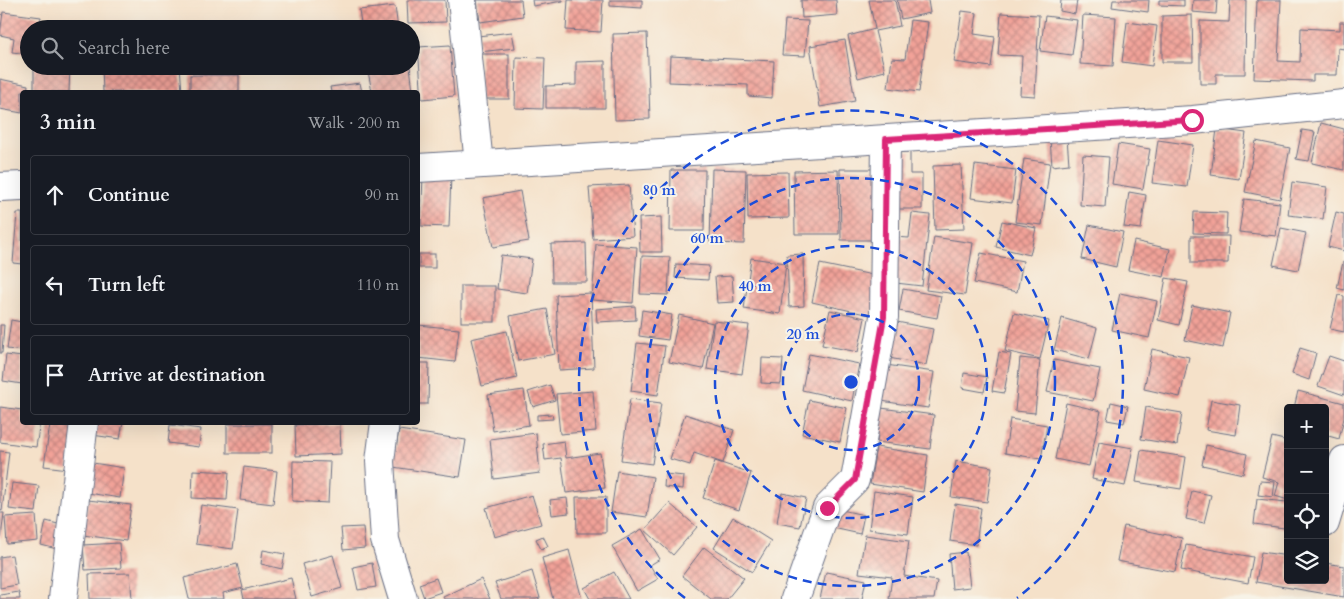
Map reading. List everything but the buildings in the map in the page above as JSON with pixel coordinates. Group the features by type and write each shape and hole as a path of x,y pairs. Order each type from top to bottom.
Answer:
{"street":[{"path":"462,0 479,164"},
{"path":"420,168 1192,120 1344,104"},
{"path":"795,599 827,508 855,480 884,317 886,139"},
{"path":"0,187 20,186"},
{"path":"63,599 84,425"},
{"path":"385,425 380,461 385,540 402,599"},
{"path":"1329,510 1344,460"}],"route":[{"path":"827,508 855,480 884,317 886,139 1192,120"}]}
